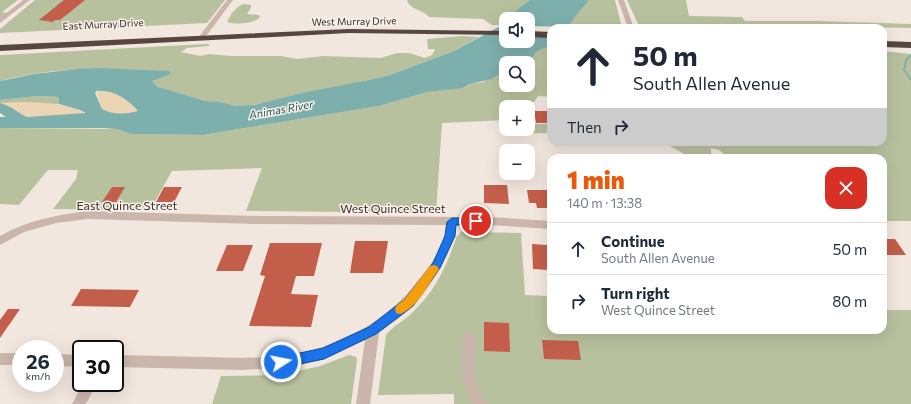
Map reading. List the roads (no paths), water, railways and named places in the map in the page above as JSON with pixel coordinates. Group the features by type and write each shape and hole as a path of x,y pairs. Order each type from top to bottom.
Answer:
{"highway":[{"name":"West Murray Drive","path":"208,30 338,25 472,30 499,33"},
{"name":"West Murray Drive","path":"202,38 360,30 472,30 499,28"},
{"path":"535,29 547,29"},
{"name":"East Murray Drive","path":"0,40 208,30"},
{"path":"535,34 547,35"},
{"path":"887,37 911,37"},
{"name":"East Murray Drive","path":"0,48 202,38"},
{"path":"887,44 911,45"}],"street":[{"path":"0,21 27,0"},
{"path":"202,38 230,0"},
{"path":"621,0 630,24"},
{"name":"East Quince Street","path":"0,241 21,230 49,221 88,215 259,220"},
{"name":"West Quince Street","path":"259,220 489,221 547,225"},
{"path":"124,361 241,364 281,362 324,353 372,330 409,302 437,265 450,236 452,222"},
{"path":"363,404 372,330"},
{"path":"469,338 467,371 472,391 481,404"},
{"path":"0,359 12,359"},
{"path":"79,404 85,392"}],"water":[{"name":"Animas River","path":"530,0 589,0 570,24 547,24 547,47 536,52 534,56 499,56 499,74 492,79 473,83 462,88 428,92 379,106 204,135 131,134 117,129 103,128 0,128 0,117 6,117 0,113 0,103 9,106 27,117 86,113 59,104 58,97 38,96 0,100 0,81 34,74 98,68 167,71 171,72 169,75 152,81 158,87 205,101 219,102 236,106 254,105 307,92 390,75 454,51 499,27 499,48 535,48 535,12 514,12","holes":["96,91 114,93 125,99 138,111 120,113 102,109 95,93"]}],"waterway":[{"path":"911,55 906,60 904,70 911,80"}]}
